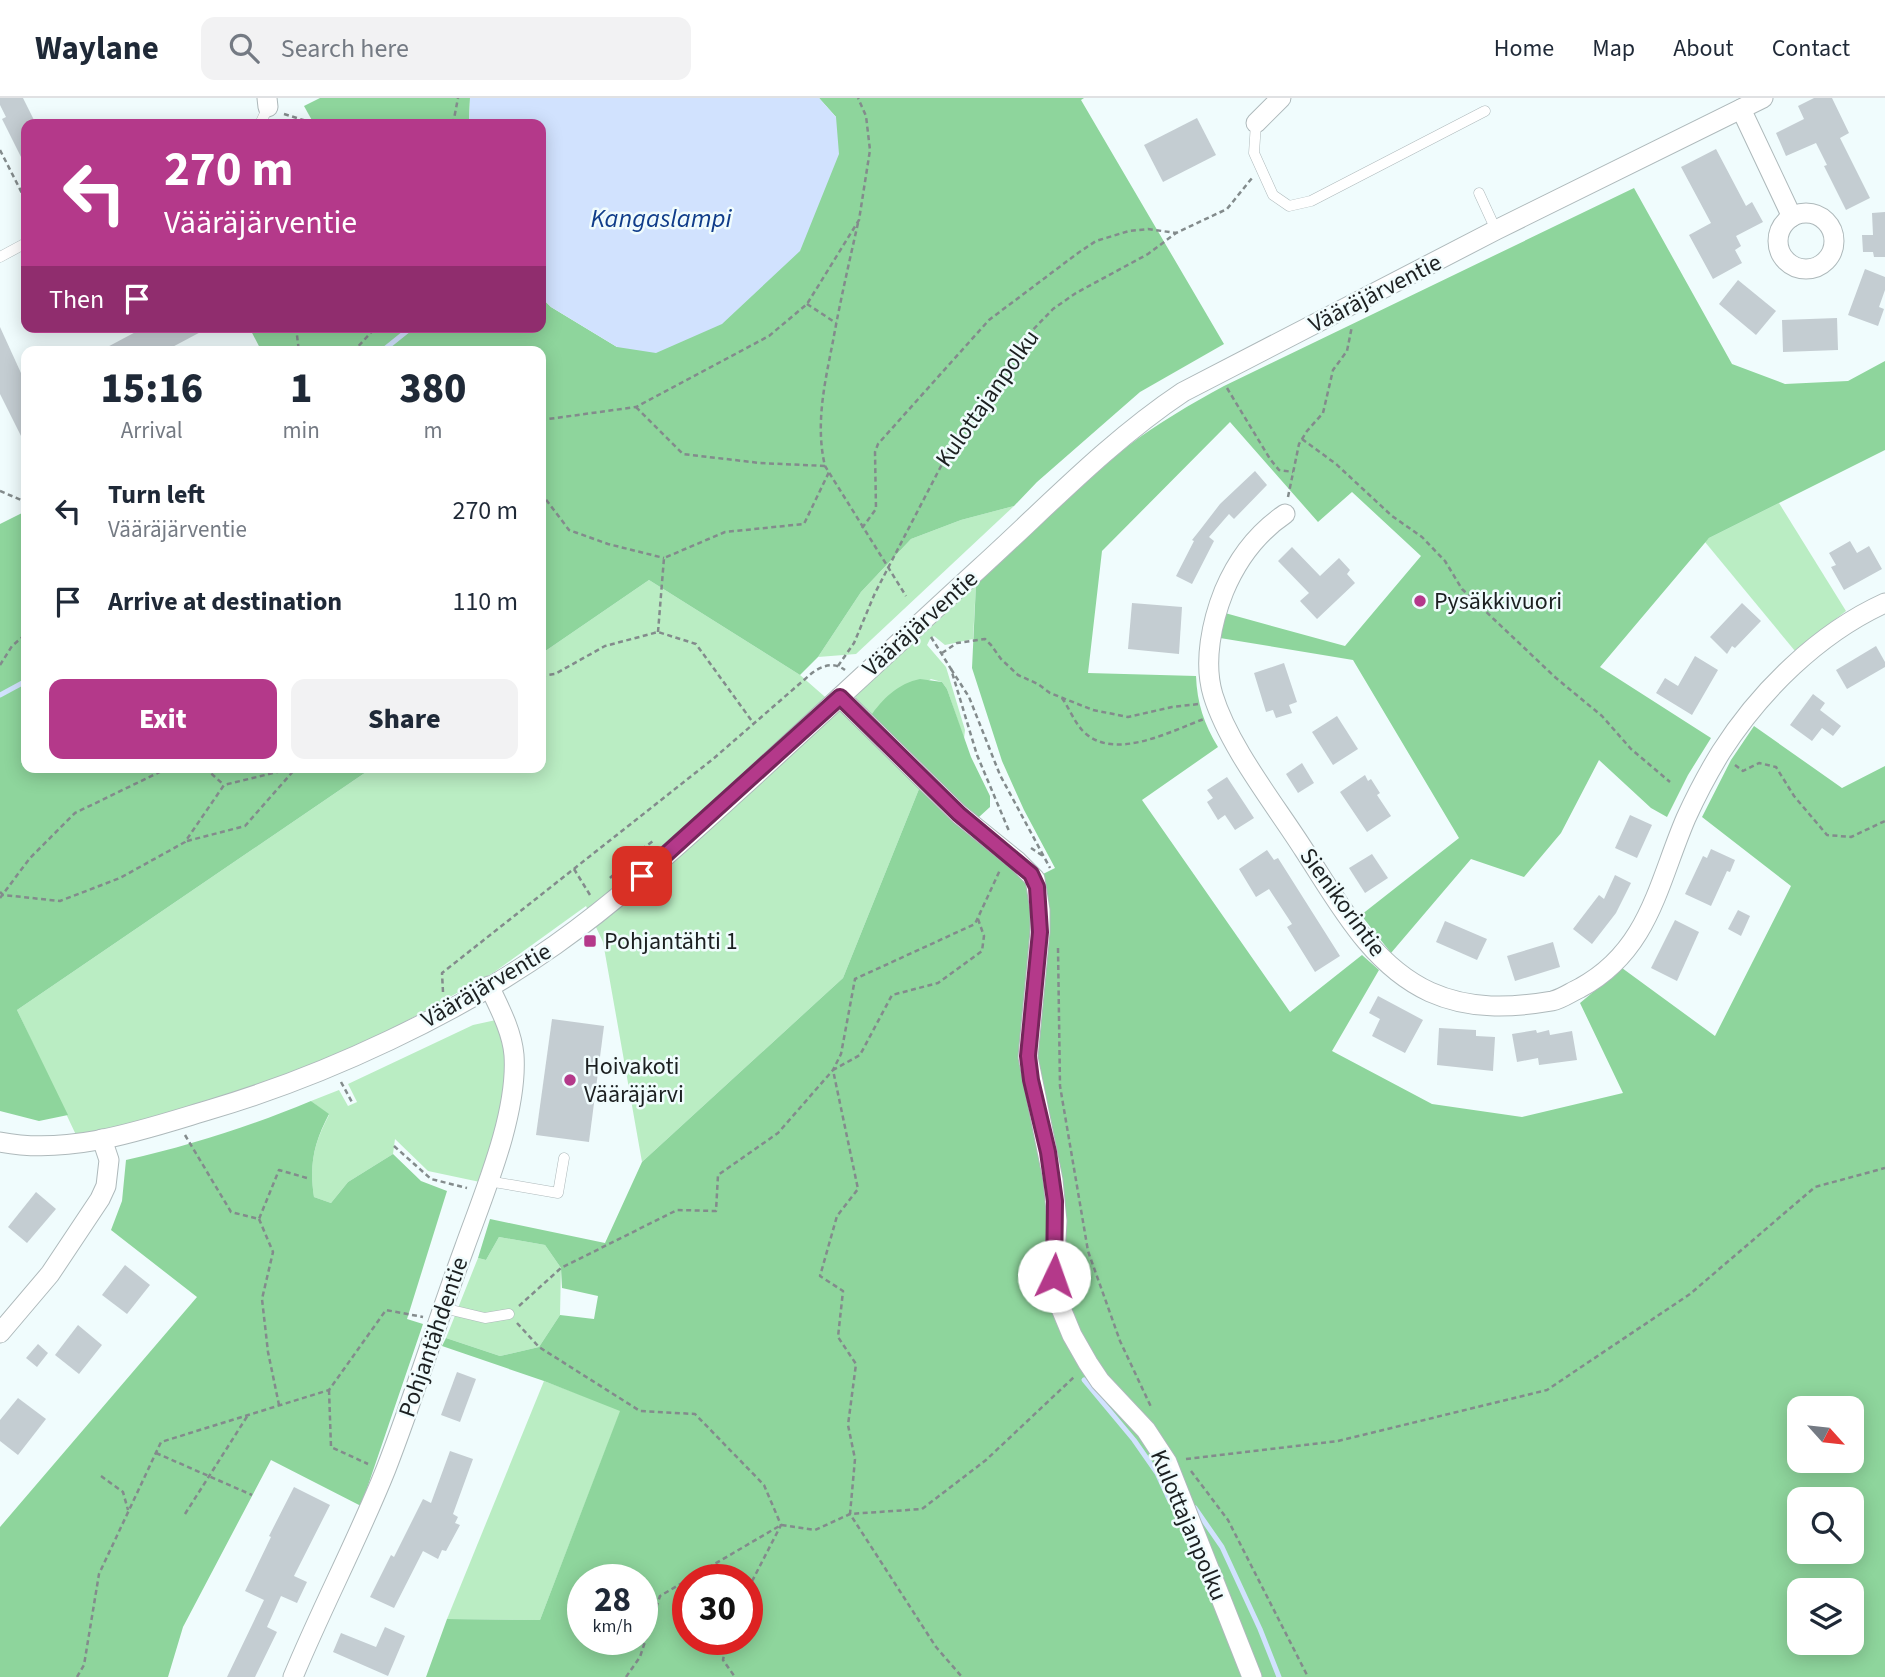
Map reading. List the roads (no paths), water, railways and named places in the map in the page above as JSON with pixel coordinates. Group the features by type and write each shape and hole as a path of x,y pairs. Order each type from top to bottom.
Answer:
{"street":[{"path":"1256,123 1281,98"},
{"name":"Vääräjärventie","path":"0,1142 34,1146 102,1139 225,1105 292,1081 387,1040 489,986 552,947 610,905 840,697 1073,480 1152,413 1183,392 1496,230 1763,98"},
{"path":"1741,109 1792,217"},
{"name":"Sienikorintie","path":"1285,514 1270,524 1254,541 1232,573 1220,602 1212,632 1212,692 1230,736 1356,929 1392,969 1430,992 1464,1003 1505,1008 1557,1000 1613,966 1633,942 1654,907 1686,818 1720,754 1742,723 1813,648 1863,613 1885,603"},
{"name":"Kulottajanpolku","path":"840,697 959,814 1035,879 1040,932 1028,1056 1055,1201 1054,1276 1064,1318 1100,1381 1146,1430 1167,1462 1252,1677"},
{"name":"Pohjantähdentie","path":"293,1677 385,1471 486,1187 505,1124 513,1085 514,1054 506,1023 489,986"},
{"path":"0,1333 50,1274 100,1199 106,1186 109,1160 102,1139"}],"lane":[{"path":"1256,123 1254,153 1273,195 1289,206 1311,201 1485,111"},
{"path":"1479,194 1496,230"},
{"path":"0,257 21,246"},
{"path":"486,1187 558,1193 564,1158"},
{"path":"440,1314 485,1318 509,1314"}],"water":[{"name":"Kangaslampi","path":"470,98 819,98 836,117 839,154 800,251 722,324 656,353 617,347 546,302 546,119 469,119"}],"waterway":[{"path":"388,346 405,333"},
{"path":"0,695 21,684"},
{"path":"1084,1380 1134,1440 1157,1473 1169,1499"},
{"path":"1195,1508 1222,1547 1279,1677"}],"place":[{"name":"Pysäkkivuori","path":"1420,601"},
{"name":"Pohjantähti 1","path":"590,941"},
{"name":"Hoivakoti Vääräjärvi","path":"570,1080"}]}
